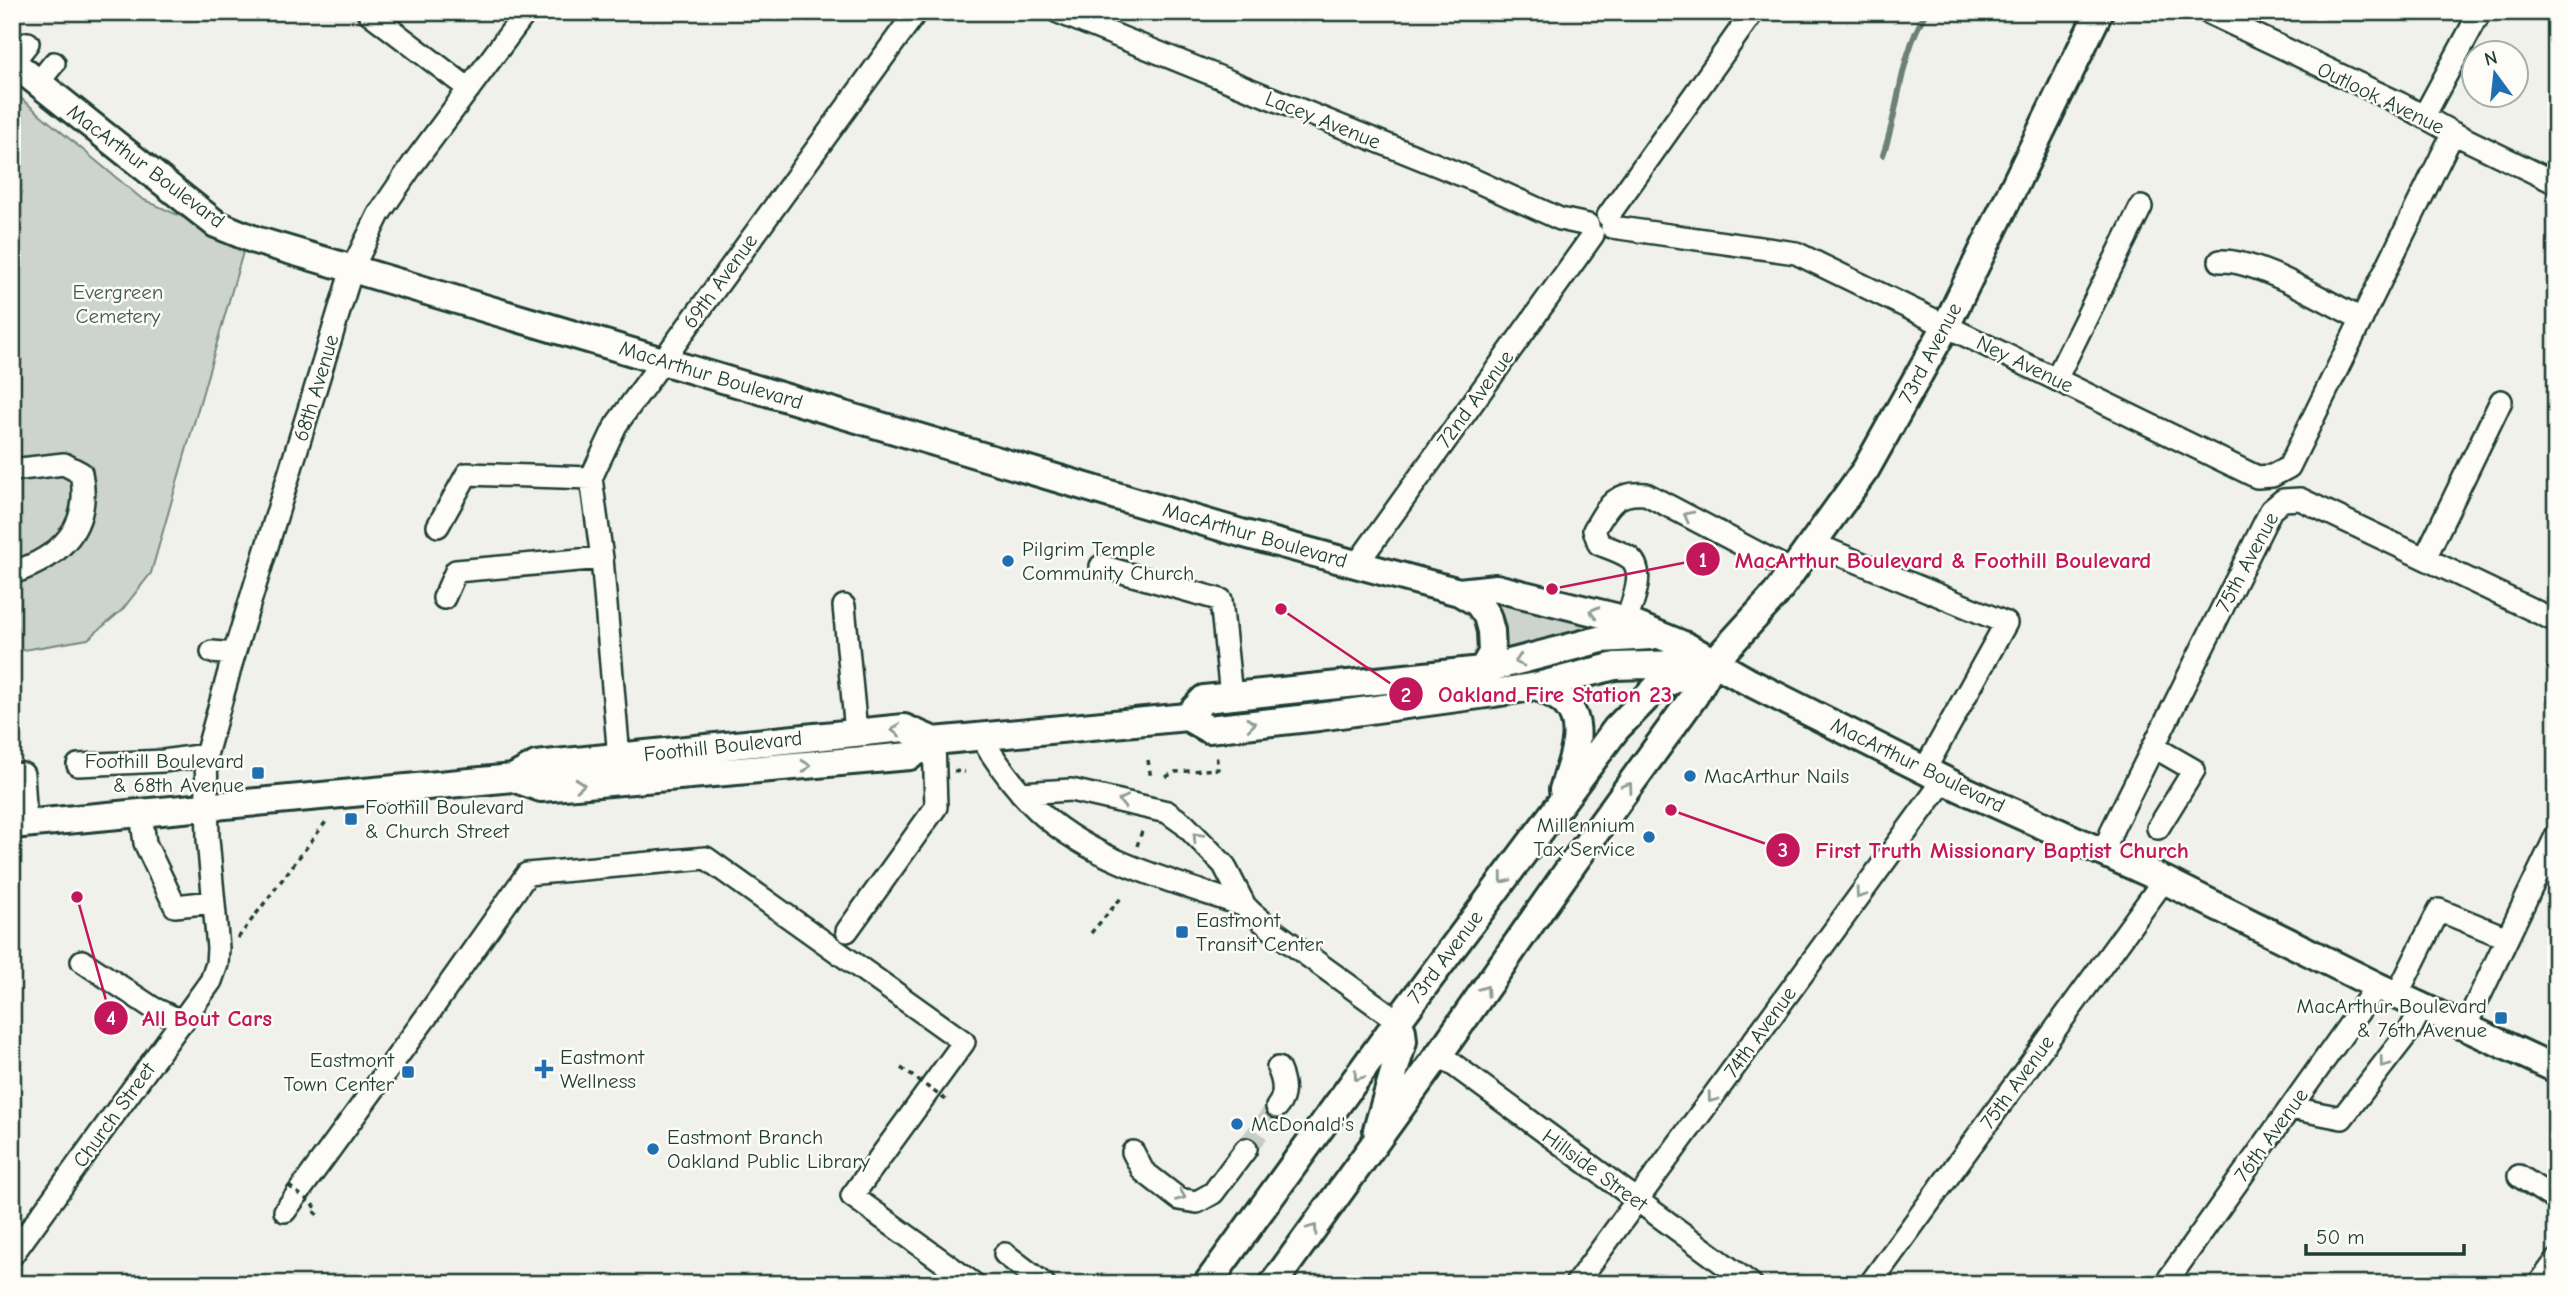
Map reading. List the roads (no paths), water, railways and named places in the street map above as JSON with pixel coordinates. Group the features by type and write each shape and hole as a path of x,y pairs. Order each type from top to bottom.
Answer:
{"main road":[{"name":"73rd Avenue","path":"1273,1284 1695,695 1713,663 1776,594 1866,469 1946,326 2099,12"},
{"name":"MacArthur Boulevard","path":"18,56 46,73 216,224 256,240 352,269 1241,533 1459,592 1478,603 1487,616 1492,653 1482,670"},
{"name":"MacArthur Boulevard","path":"1459,592 1496,588 1626,622 1686,646 1713,663 1935,774 2164,880 2387,991 2556,1069"},
{"name":"Foothill Boulevard","path":"1187,717 1204,699 1482,670 1602,639 1658,635"},
{"name":"73rd Avenue","path":"1207,1284 1398,1021 1616,729 1657,687 1713,663"},
{"name":"Foothill Boulevard","path":"513,778 541,788 910,756 934,741 1187,717 1208,729 1318,717 1537,686 1615,666 1713,663"},
{"path":"1537,686 1565,703 1576,725 1577,738 1559,805"},
{"name":"Foothill Boulevard","path":"19,824 513,778 536,765 856,732 904,728 934,741"},
{"path":"1372,1148 1403,1041 1398,1021"}],"street":[{"path":"368,12 469,89"},
{"name":"68th Avenue","path":"207,807 206,755 233,654 352,269 379,214 526,12"},
{"name":"69th Avenue","path":"591,478 616,425 916,12"},
{"name":"Lacey Avenue","path":"1058,12 1474,180 1560,219 1600,226"},
{"name":"72nd Avenue","path":"1357,564 1753,12"},
{"name":"Outlook Avenue","path":"2207,12 2556,183"},
{"path":"2424,116 2480,12"},
{"path":"2220,261 2253,266 2362,319 2453,133"},
{"path":"2056,379 2141,207"},
{"name":"Ney Avenue","path":"1600,226 1797,253 2257,477 2272,476 2289,467 2362,319"},
{"path":"2501,401 2425,558 2556,621"},
{"path":"12,470 64,464 81,473 84,491 81,519 69,540 35,566 12,573"},
{"path":"438,526 467,474 591,478 621,782"},
{"path":"1626,622 1638,579 1637,569 1631,559 1600,544 1594,530 1605,511 1622,495 1646,494 1792,571"},
{"name":"75th Avenue","path":"2104,852 2113,828 2271,510 2283,500 2300,499 2425,558"},
{"name":"74th Avenue","path":"1576,1284 1935,774 2006,623 1812,543"},
{"path":"444,598 456,571 601,558"},
{"path":"1101,566 1222,600 1231,696"},
{"path":"845,606 856,732"},
{"path":"212,652 233,654"},
{"path":"1315,687 1318,717"},
{"path":"979,736 1021,793 1064,832 1114,860 1245,906"},
{"path":"847,931 936,807 934,741"},
{"path":"2154,747 2194,770 2158,828"},
{"path":"78,765 163,761 206,755"},
{"path":"12,775 23,774 19,824"},
{"path":"1021,793 1071,790 1167,812 1184,824 1224,865 1245,906 1275,933 1398,1021"},
{"name":"Church Street","path":"16,1241 183,1022 211,981 217,964 218,948 207,807"},
{"path":"141,813 145,843 175,906 213,902"},
{"path":"2465,1027 2556,836"},
{"path":"285,1211 527,874 706,858 964,1042 852,1196 974,1284"},
{"name":"75th Avenue","path":"1870,1284 2164,880"},
{"name":"76th Avenue","path":"2165,1284 2291,1108 2387,991 2439,910 2507,938"},
{"path":"82,961 153,1008 183,1022"},
{"path":"2291,1108 2342,1118 2410,1030 2422,1007"},
{"name":"Hillside Street","path":"1439,1054 1751,1284"},
{"path":"1278,1069 1284,1081 1282,1102 1278,1107"},
{"path":"1133,1152 1143,1171 1179,1199 1197,1202 1213,1193 1246,1149"},
{"path":"2519,1176 2556,1200"},
{"path":"1004,1254 1044,1284"},
{"path":"2539,1284 2556,1261"}],"waterway":[{"path":"1883,155 1910,47 1926,12"}],"tunnel":[{"path":"1246,1149 1277,1107"}],"place":[{"name":"Pilgrim Temple Community Church","path":"1008,561"},
{"name":"MacArthur Boulevard & Foothill Boulevard","path":"1552,589"},
{"name":"Oakland Fire Station 23","path":"1281,609"},
{"name":"Foothill Boulevard & 68th Avenue","path":"258,773"},
{"name":"MacArthur Nails","path":"1690,776"},
{"name":"First Truth Missionary Baptist Church","path":"1671,810"},
{"name":"Foothill Boulevard & Church Street","path":"351,819"},
{"name":"Millennium Tax Service","path":"1649,837"},
{"name":"All Bout Cars","path":"77,897"},
{"name":"Eastmont Transit Center","path":"1182,932"},
{"name":"MacArthur Boulevard & 76th Avenue","path":"2501,1018"},
{"name":"Eastmont Wellness","path":"544,1069"},
{"name":"Eastmont Town Center","path":"408,1072"},
{"name":"McDonald's","path":"1237,1124"},
{"name":"Eastmont Branch Oakland Public Library","path":"653,1149"}],"park label":[{"name":"Evergreen Cemetery","path":"118,304"}]}
